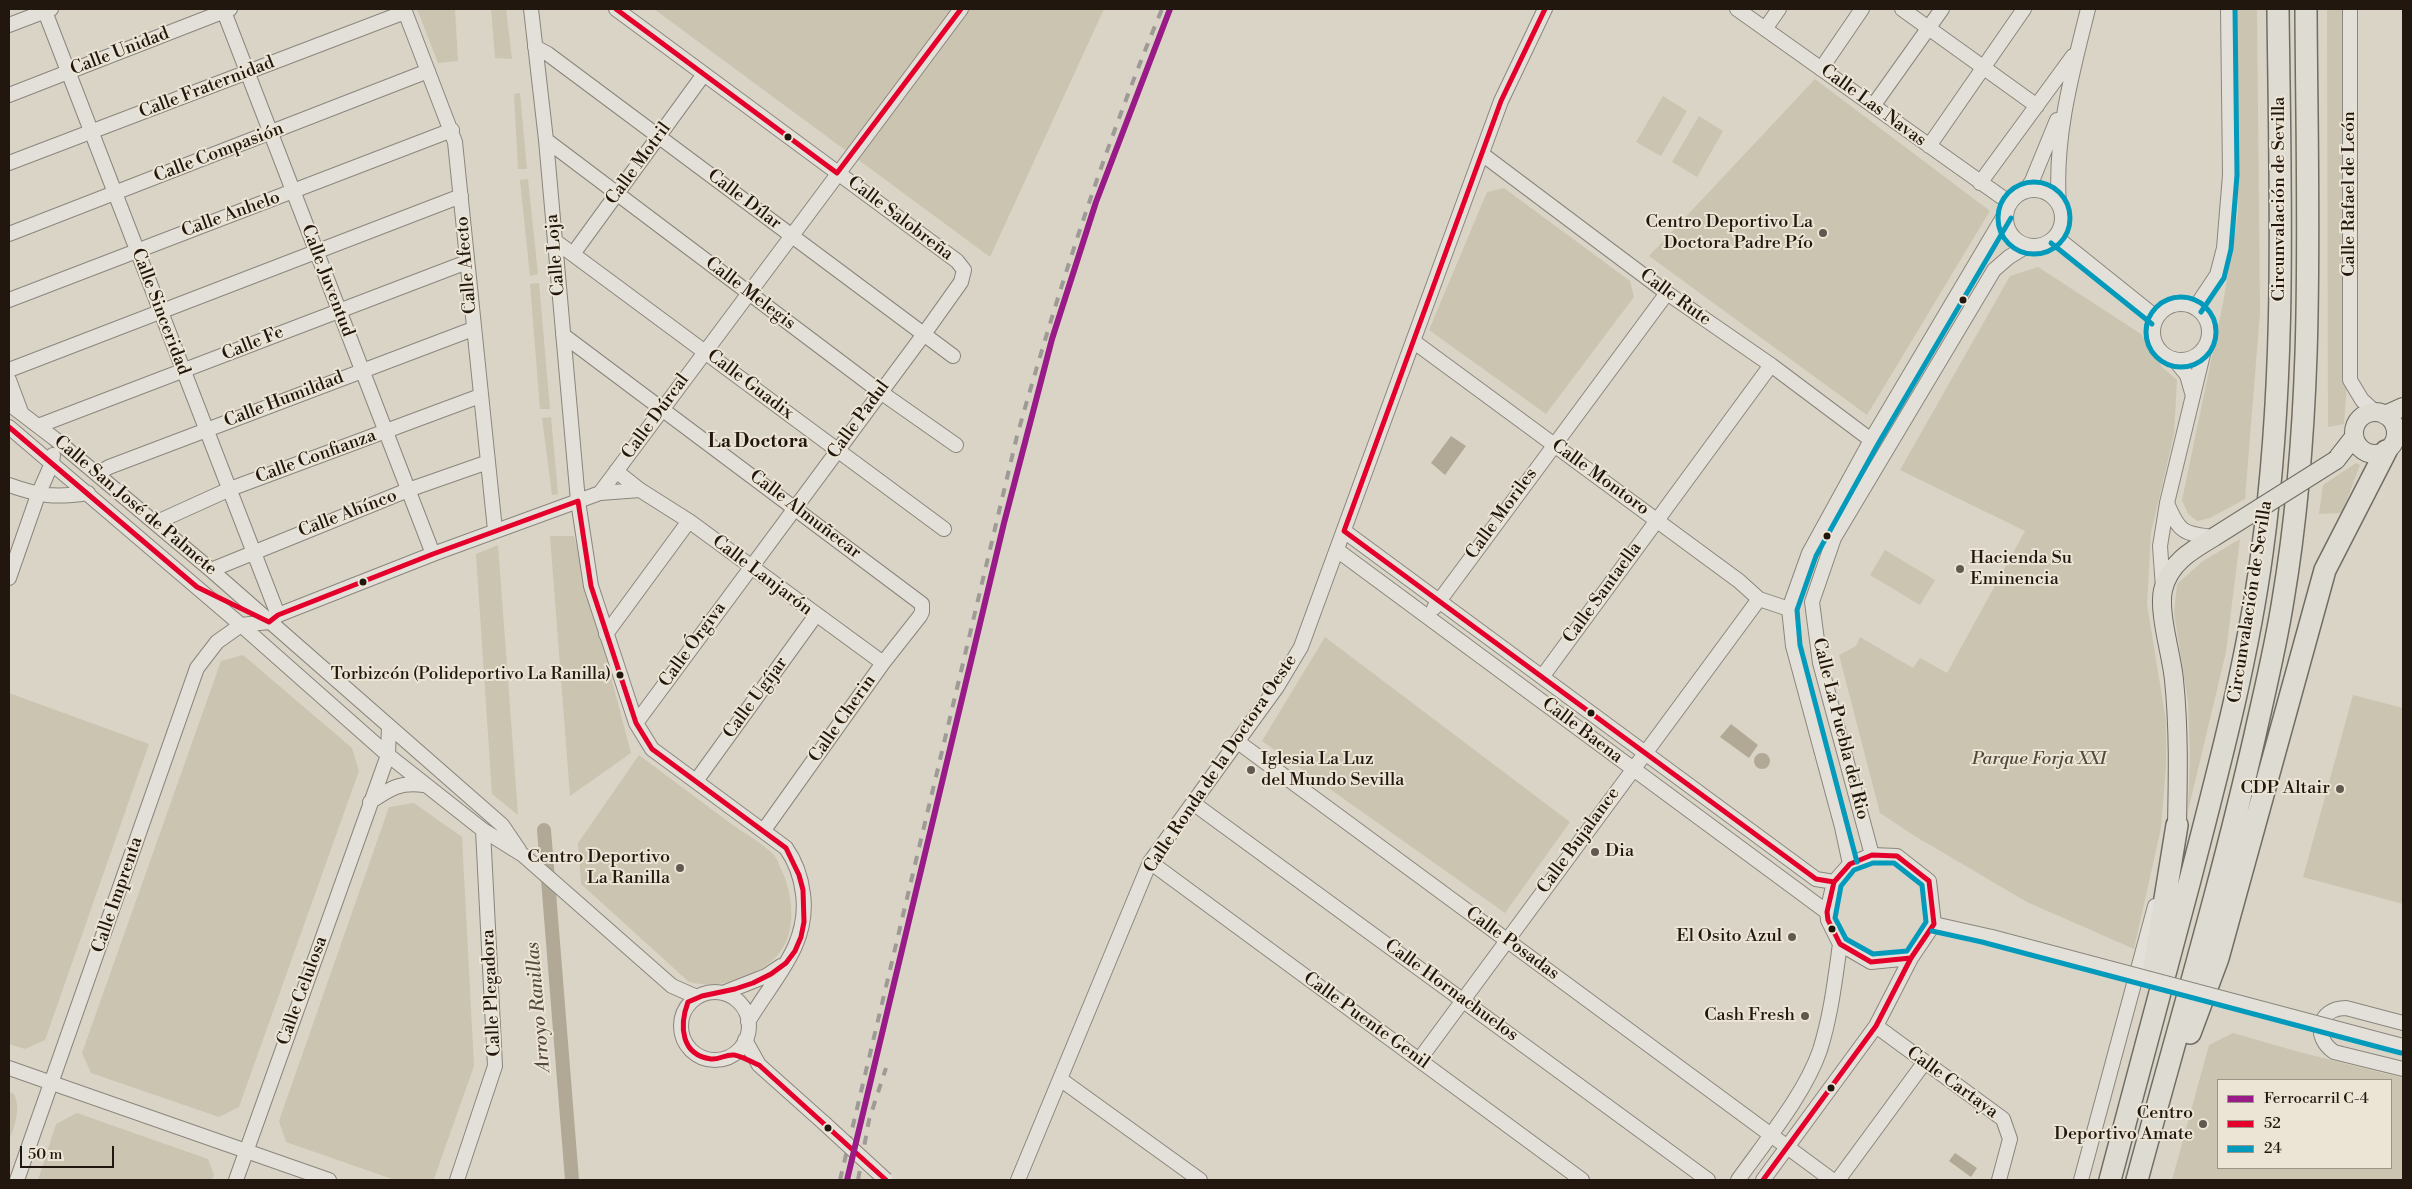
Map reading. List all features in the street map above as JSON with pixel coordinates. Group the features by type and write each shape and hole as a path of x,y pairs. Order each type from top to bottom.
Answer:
{"highway":[{"name":"Circunvalación de Sevilla","path":"2110,1180 2227,738 2248,640 2262,551 2278,389 2280,259 2278,9"},
{"name":"Circunvalación de Sevilla","path":"2138,1180 2234,824 2283,600 2299,472 2305,381 2308,230 2306,9"},
{"path":"2143,1158 2218,958 2325,570 2386,451"},
{"path":"2136,1081 2177,825"}],"main road":[{"path":"2358,444 2357,422 2362,416 2403,407"},
{"path":"2358,444 2375,455 2386,451 2392,446 2400,426 2395,426 2380,413"},
{"path":"2177,825 2179,754 2174,679 2165,630 2163,591 2172,568 2187,553 2336,460 2358,444"}],"street":[{"name":"Calle Loja","path":"531,9 546,140 578,501 591,586 636,723 652,750 764,830 786,848 792,857 801,880 805,907 802,931 786,962 748,1022"},
{"name":"Calle Salobreña","path":"616,9 957,261 964,270"},
{"name":"Calle Dúrcal","path":"600,492 790,234 961,9"},
{"name":"Calle Ronda de la Doctora Oeste","path":"1018,1180 1150,862 1238,742 1290,668 1297,654 1344,531 1500,102 1545,9"},
{"name":"Calle Las Navas","path":"1737,9 1980,183 2008,208"},
{"path":"1765,29 1779,9"},
{"path":"1821,68 1862,9"},
{"path":"1902,9 2037,106"},
{"path":"1873,106 1942,9"},
{"path":"1929,146 2024,9"},
{"path":"2066,96 2057,180 2062,221 2056,236 2043,246 2027,246 2012,237 2008,230 2008,208 2025,191 2043,156 2066,96 2088,9"},
{"path":"2195,308 2218,275 2224,248 2230,175 2228,9"},
{"name":"Calle Rafael de León","path":"2350,9 2350,380 2362,400 2380,413"},
{"path":"9,25 47,10"},
{"name":"Calle Sinceridad","path":"47,10 136,250 230,489 253,551 274,619"},
{"name":"Calle Unidad","path":"9,95 226,10"},
{"name":"Calle Juventud","path":"226,10 247,72 433,554"},
{"name":"Calle Fraternidad","path":"9,163 405,10"},
{"name":"Calle Afecto","path":"405,10 455,142 495,530"},
{"name":"Calle Dílar","path":"534,47 548,54 953,356"},
{"path":"1980,183 2078,49"},
{"name":"Calle Compasión","path":"9,234 428,71"},
{"name":"Calle Motril","path":"573,254 704,74"},
{"name":"Calle Anhelo","path":"9,300 452,130"},
{"name":"Calle Melegis","path":"546,140 616,195 880,391 956,445"},
{"name":"Calle Rute","path":"1482,154 1667,293 1771,365 1871,440"},
{"path":"2025,191 2044,192 2059,204"},
{"path":"9,370 460,196"},
{"name":"Calle La Puebla del Rio","path":"1850,864 1843,831 1793,646 1789,609 1809,553 1871,440 2008,208"},
{"path":"2056,236 2157,318"},
{"name":"Calle Guadix","path":"555,241 944,529"},
{"name":"Calle La Puebla del Rio","path":"1872,855 1820,663 1812,602 1834,538 1994,270 2009,257 2027,246"},
{"name":"Calle Fe","path":"38,426 467,262"},
{"name":"Calle Padul","path":"751,567 796,509 880,391 924,334 961,282 964,270"},
{"name":"Calle Moriles","path":"1428,616 1553,444 1667,293"},
{"path":"2163,591 2160,546 2167,503 2194,397 2209,329 2206,321 2195,308 2178,304 2162,311 2157,318 2153,334 2155,342 2166,356 2174,359 2192,358 2205,346"},
{"name":"Calle Humildad","path":"97,474 109,467 473,329"},
{"name":"Calle Almuñecar","path":"563,335 920,601 922,608"},
{"name":"Calle Montoro","path":"1413,341 1739,581 1758,599 1789,609"},
{"path":"2174,359 2187,374 2194,397"},
{"name":"Calle Santaella","path":"1542,677 1771,365"},
{"path":"9,380 21,413"},
{"name":"Calle Confianza","path":"154,523 230,489 480,396"},
{"name":"Calle San José de Palmete","path":"9,404 55,439 211,570 274,619 389,726 502,825 523,855"},
{"name":"Calle San José de Palmete","path":"9,427 241,625 388,755 484,830 523,855 672,986 697,997"},
{"path":"9,578 38,495 52,463 55,439"},
{"name":"Calle Ahínco","path":"211,570 253,551 408,490 488,462"},
{"name":"Calle Lanjarón","path":"616,471 640,490 689,521 883,663"},
{"path":"9,485 38,495 57,497 88,493"},
{"path":"241,625 274,619 433,554 600,492 640,490"},
{"path":"2167,503 2176,523 2190,534 2214,536"},
{"path":"606,634 689,521"},
{"name":"Calle Baena","path":"1344,531 1816,879 1834,882"},
{"name":"Calle Baena","path":"1337,550 1827,912"},
{"name":"Calle Órgiva","path":"636,723 751,567"},
{"path":"197,587 274,619"},
{"name":"Calle Bujalance","path":"1419,1060 1758,599"},
{"name":"Calle Cherin","path":"764,830 883,663 920,616 922,608"},
{"name":"Calle Ugíjar","path":"696,781 816,615"},
{"name":"Calle Imprenta","path":"17,1180 197,668 217,642 241,625"},
{"name":"Calle Celulosa","path":"236,1180 388,755 389,726"},
{"name":"Calle Posadas","path":"1238,742 1832,1180"},
{"path":"370,802 390,788 407,783 425,785"},
{"name":"Calle Hornachuelos","path":"1193,803 1708,1180"},
{"path":"2081,1180 2177,825"},
{"name":"Calle Plegadora","path":"457,1180 495,1066 484,830"},
{"path":"1763,1180 1876,1026 1911,958 1934,924 1929,881 1897,856 1872,855 1850,864 1834,882 1827,912 1828,920 1840,944 1871,962 1911,958"},
{"name":"Calle Puente Genil","path":"1150,862 1582,1180"},
{"path":"1934,924 1992,937 2403,1046"},
{"path":"1738,1180 1798,1093 1819,1052 1830,1014 1840,944"},
{"path":"723,993 740,1003 748,1022 746,1040 740,1049 732,1055 712,1060 692,1052 685,1043 681,1033 681,1022 688,1002 705,993 723,993 766,976 786,962"},
{"name":"Calle San José de Palmete","path":"672,986 684,1012"},
{"path":"2403,1023 2354,1009 2339,1008 2327,1013 2322,1021 2321,1032 2326,1044 2334,1052 2403,1069"},
{"name":"Calle Cartaya","path":"1876,1026 2003,1119 2010,1139 1999,1180"},
{"path":"746,1040 758,1065"},
{"path":"732,1055 758,1065 886,1180"},
{"path":"1838,1180 1924,1063"},
{"path":"9,1068 329,1180"},
{"path":"1060,1079 1200,1180"}],"green space":[{"path":"417,9 455,9 458,61 438,63"},
{"path":"491,9 506,9 512,59 495,58"},
{"path":"654,9 1104,9 990,257"},
{"path":"2235,9 2257,9 2260,313 2245,499 2210,518 2197,521 2188,514 2182,500 2223,303 2238,214"},
{"path":"2327,9 2345,9 2347,383 2344,424 2328,427"},
{"name":"Centro Deportivo La Doctora Padre Pío","path":"1815,79 1990,211 1867,415 1649,256"},
{"path":"520,93 527,169 518,169 514,94"},
{"path":"1663,96 1687,111 1661,156 1636,142"},
{"path":"1699,116 1723,131 1697,177 1672,162"},
{"path":"528,179 538,274 530,276 520,180"},
{"path":"1504,188 1630,281 1634,297 1546,414 1429,330 1487,192"},
{"name":"Parque Forja XXI","path":"2038,267 2141,334 2162,367 2177,380 2174,434 2151,533 2147,604 2166,721 2166,766 2161,828 2134,949 2027,902 1913,835 1880,813 1839,655 1856,646 1860,637 1913,668 1920,658 1947,673 2025,531 1900,470 2010,276"},
{"path":"539,283 550,409 540,409 530,284"},
{"path":"551,417 558,494 552,495 542,418"},
{"path":"2356,463 2360,465 2342,513 2319,514 2323,485"},
{"path":"550,536 574,536 631,753 570,796"},
{"path":"2240,539 2226,652 2188,811 2190,755 2188,702 2174,613 2177,584 2203,561"},
{"path":"498,545 518,815 492,794 476,554"},
{"path":"1885,550 1935,580 1920,605 1870,575"},
{"path":"1325,637 1570,822 1505,913 1262,741"},
{"path":"243,655 352,748 359,771 239,1107 219,1117 91,1073 82,1053 221,661"},
{"path":"9,693 149,744 45,1040 25,1049 9,1044"},
{"path":"2353,695 2403,708 2403,904 2303,877"},
{"name":"Centro Deportivo La Ranilla","path":"639,755 763,846 776,858 790,895 791,920 789,933 785,945 778,955 768,964 750,975 720,984 689,982 581,884 578,843"},
{"path":"414,803 462,837 474,1066 434,1179 395,1180 286,1142 279,1121 389,807"},
{"name":"Centro Deportivo Amate","path":"2233,1033 2403,1078 2403,1180 2172,1180 2209,1045"},
{"path":"9,1092 14,1094 17,1112 9,1141"},
{"path":"77,1113 208,1159 214,1175 212,1180 38,1180 56,1124"}],"shaded area":[{"path":"1451,436 1466,446 1445,475 1431,463"},
{"path":"1731,724 1758,745 1749,758 1720,737"},
{"path":"1762,753 1770,761 1762,769 1754,761"},
{"path":"1955,1153 1977,1168 1971,1177 1949,1161"}],"waterway":[{"name":"Arroyo Ranillas","path":"544,830 572,1180"}],"railway":[{"path":"840,1180 1017,436 1083,220 1101,167 1162,9"},
{"path":"858,1180 869,1120 886,1068"}],"rail line":[{"name":"C-4","path":"847,1180 1004,523 1052,339 1096,202 1170,9"}],"transit line":[{"name":"52","path":"616,9 837,173 961,9"},
{"name":"52","path":"1545,9 1501,101 1344,531 1816,879 1834,882"},
{"name":"24","path":"2201,312 2224,278 2231,249 2237,175 2235,9"},
{"name":"24","path":"2034,182 2054,188 2064,198 2070,218 2064,238 2054,248 2034,254 2014,248 2004,238 1998,218 2004,198 2014,188 2034,182"},
{"name":"24","path":"1857,862 1800,645 1797,610 1816,556 1878,444 2011,218"},
{"name":"24","path":"2051,243 2152,324"},
{"name":"24","path":"2181,297 2194,300 2206,307 2213,319 2216,332 2213,345 2206,357 2194,364 2181,367 2168,364 2156,357 2149,345 2146,332 2149,319 2156,307 2168,300 2181,297"},
{"name":"52","path":"9,427 197,587 269,622 278,615 433,554 578,501 591,586 636,723 652,749 786,848 799,875 803,890 804,922 801,937 795,951 786,963 771,974 753,983 702,996 688,1002 683,1030 688,1046 693,1052 711,1059 734,1055 759,1065 886,1180"},
{"name":"52","path":"1872,855 1897,856 1929,881 1934,924 1911,958 1871,962 1840,944 1828,920 1827,912 1834,882 1850,864 1872,855"},
{"name":"24","path":"1873,863 1894,863 1922,885 1926,922 1907,951 1873,954 1846,939 1835,918 1841,886 1854,870 1873,863"},
{"name":"24","path":"1932,931 1982,942 2401,1053"},
{"name":"52","path":"1763,1180 1876,1026 1911,958"}],"place":[{"name":"Centro Deportivo La Doctora Padre Pío","path":"1823,233"},
{"name":"Hacienda Su Eminencia","path":"1960,569"},
{"name":"Torbizcón (Polideportivo La Ranilla)","path":"620,675"},
{"name":"Iglesia La Luz del Mundo Sevilla","path":"1251,770"},
{"name":"CDP Altair","path":"2340,789"},
{"name":"Dia","path":"1595,852"},
{"name":"Centro Deportivo La Ranilla","path":"680,868"},
{"name":"El Osito Azul","path":"1792,937"},
{"name":"Cash Fresh","path":"1805,1016"},
{"name":"Centro Deportivo Amate","path":"2203,1124"}],"district":[{"name":"La Doctora","path":"758,442"}]}
